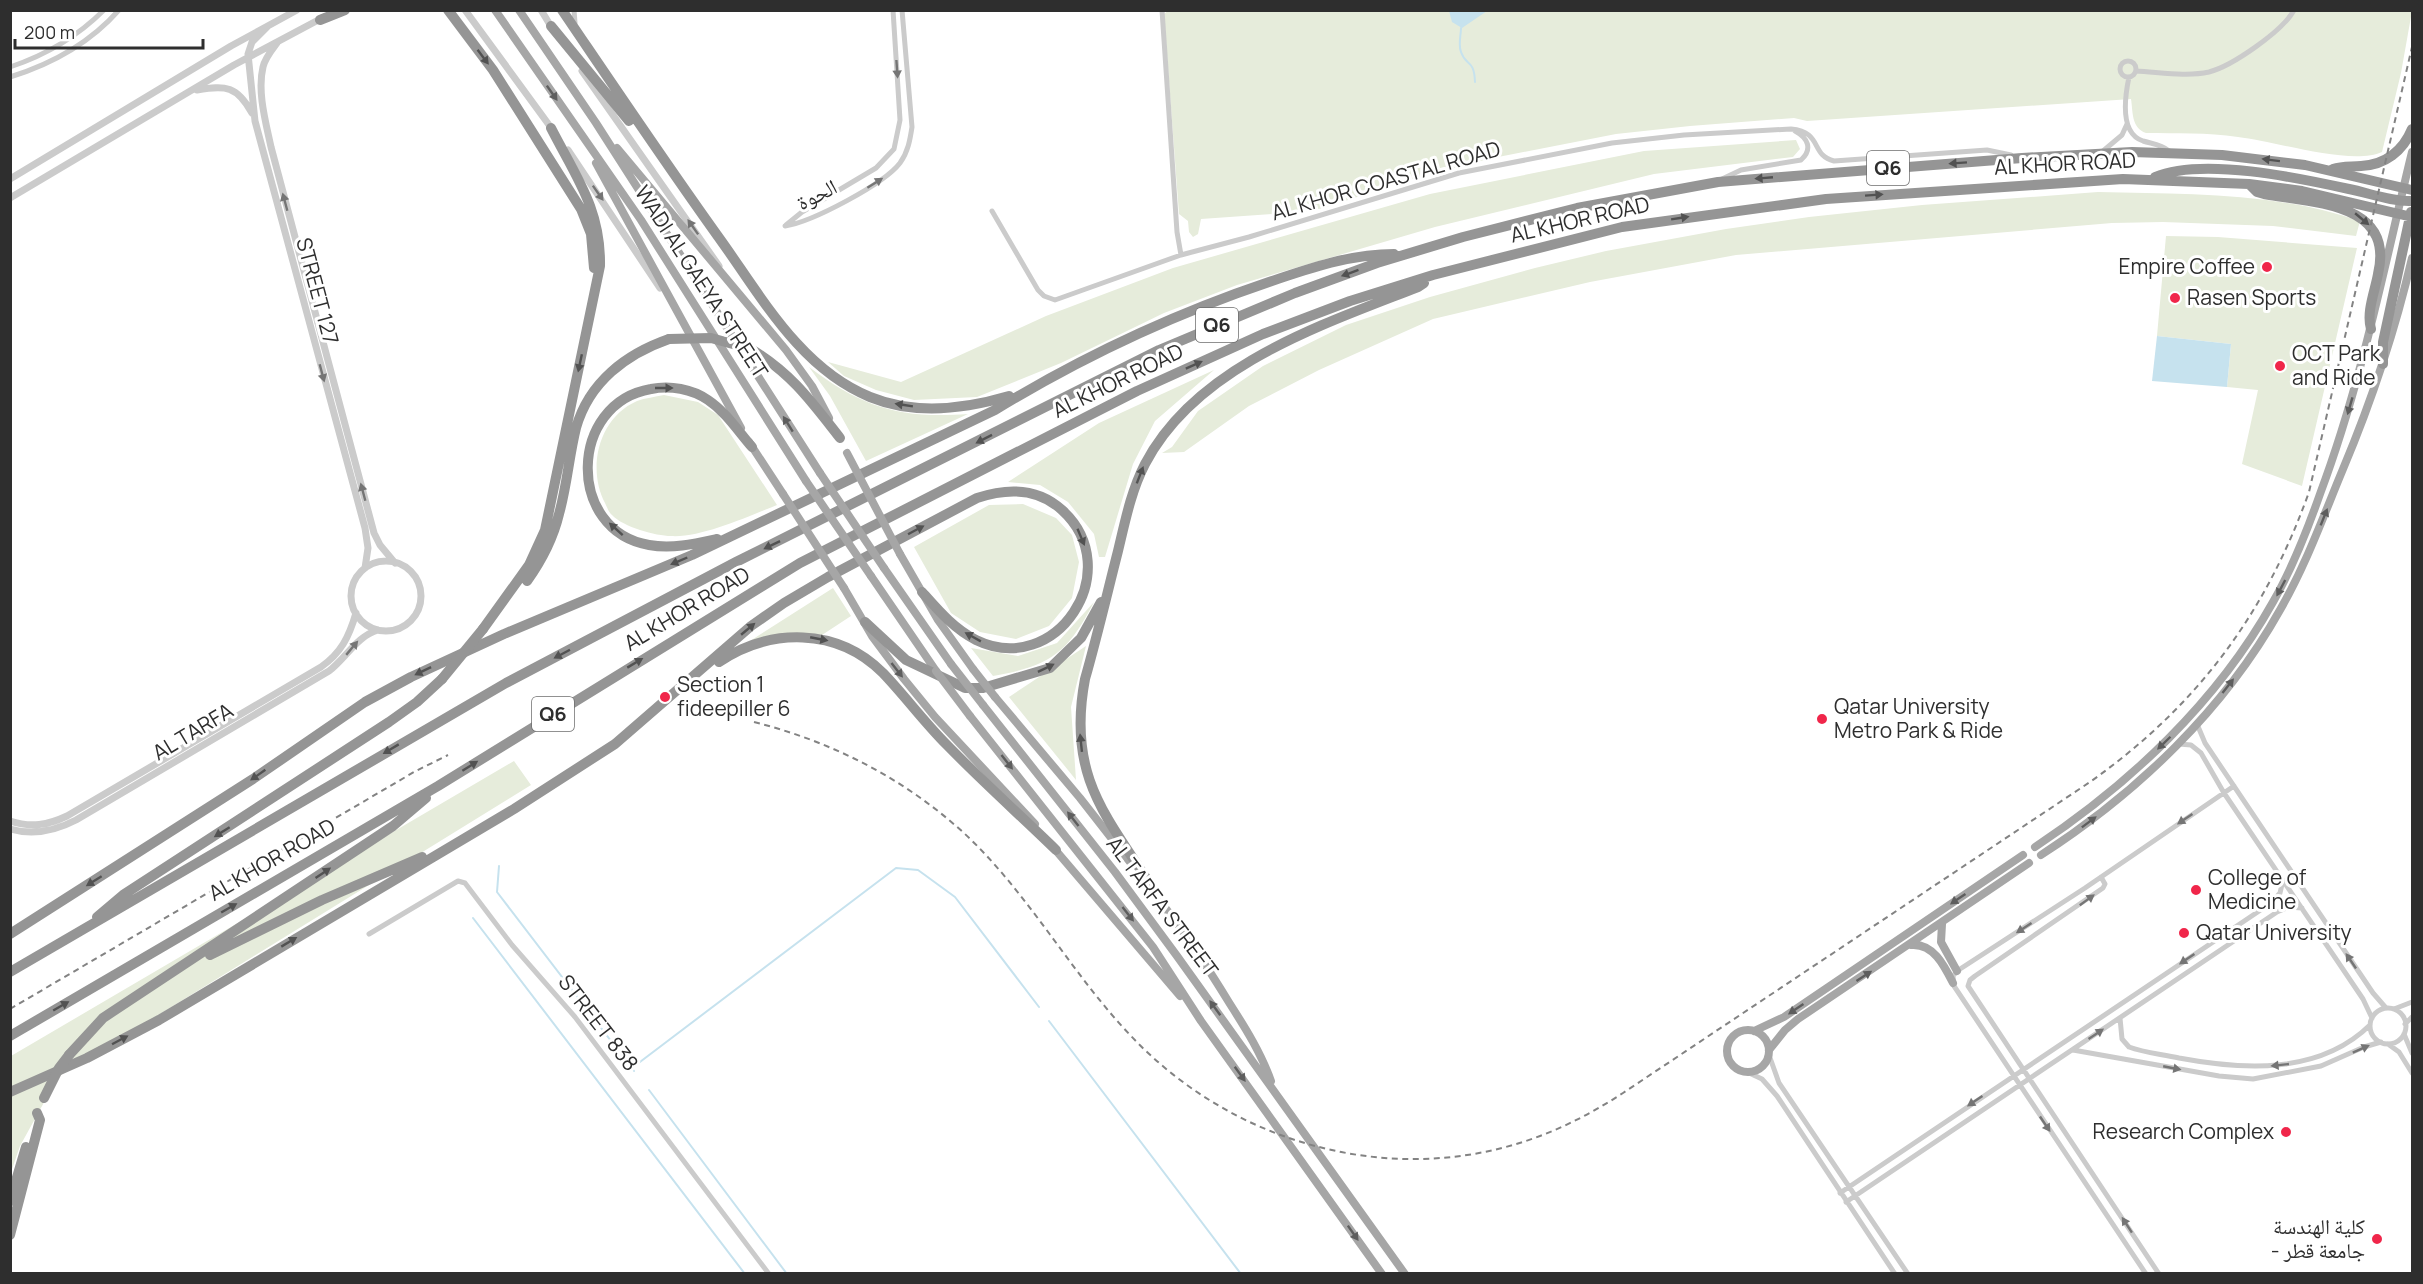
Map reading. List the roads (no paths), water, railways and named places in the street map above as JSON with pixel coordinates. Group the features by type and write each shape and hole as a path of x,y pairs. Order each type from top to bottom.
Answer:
{"highway":[{"path":"320,20 345,10"},
{"path":"448,10 493,70 581,209 591,234 594,269 588,325"},
{"path":"562,10 649,140 780,323 812,359 842,383 872,398 903,406 935,408 984,403 1023,392"},
{"path":"551,26 635,128 649,140"},
{"path":"88,927 100,913 123,895 404,713 442,679 497,611 529,565 545,530 600,266 598,225 592,206 551,128"},
{"path":"2329,170 2340,166 2365,166 2382,162 2400,149 2412,129"},
{"name":"AL KHOR ROAD","path":"10,972 506,683 736,562 1159,350 1295,293 1405,254 1577,208 1718,182 2098,154 2171,152 2256,158 2329,170 2410,203 2398,213 2302,191 2249,184 2102,179 1838,198 1723,211 1622,227 1433,275 1350,301 1252,339 1137,391 810,558 627,668 438,786 10,1036"},
{"path":"2150,180 2176,171 2193,169 2233,171 2308,180 2410,203 2383,342 2383,364"},
{"path":"2249,184 2260,193 2349,210 2370,226 2377,237 2381,255 2369,314 2371,329"},
{"path":"10,934 253,779 366,702 457,654 732,537 995,410 1023,392 1153,326 1227,296 1303,270 1367,254 1405,254"},
{"path":"1163,905 1098,804 1086,772 1080,734 1082,698 1112,571 1130,501 1144,465 1164,432 1193,400 1230,373 1262,355 1362,309 1418,287 1433,275"},
{"path":"497,611 524,585 545,552 560,514 577,427 585,406 611,371 628,357 648,346 669,339 711,338 751,349 769,360 794,381 840,438"},
{"path":"732,537 671,547 647,545 624,537 605,519 592,497 586,471 589,445 600,421 618,402 639,391 662,387 686,390 708,399 726,415 752,447"},
{"path":"10,1092 87,1058 159,1020 514,809 615,744 751,626 784,603 976,498 996,491 1017,490 1037,494 1055,504 1071,518 1081,534 1087,553 1089,572 1085,591 1077,609 1057,630 1032,644 1004,647 977,640 941,613 922,592"},
{"path":"865,622 906,660 965,688 982,688 1050,668 1068,653 1090,625 1112,571"},
{"path":"689,682 740,649 771,639 803,637 819,639 854,651 883,673 946,745 1056,850"},
{"path":"10,1201 37,1113 59,1068 103,1018 393,826 438,786"},
{"path":"170,975 322,900 462,839"},
{"path":"10,1235 40,1120 37,1113"}],"main road":[{"name":"WADI AL GAEYA STREET","path":"495,10 641,220 806,481 871,576"},
{"name":"WADI AL GAEYA STREET","path":"519,10 596,123 820,473 884,568"},
{"path":"596,123 800,367 938,620 995,697 1080,798 1207,966 1264,1060 1275,1089"},
{"path":"581,134 681,321 752,447 844,588 880,648 935,717 1005,789 1201,1022"},
{"path":"2410,203 2412,152"},
{"path":"2035,847 2094,805 2163,744 2201,703 2260,625 2291,568 2340,440 2371,329 2398,213"},
{"path":"2041,855 2100,814 2178,744 2252,656 2288,596 2311,548 2363,423 2401,309 2412,258"},
{"path":"2401,309 2412,275"},
{"name":"AL TARFA STREET","path":"884,568 982,705 1115,872 1275,1089 1405,1274"},
{"name":"AL TARFA STREET","path":"871,576 970,716 1149,942 1201,1022 1382,1274"},
{"path":"2024,855 1784,1017 1754,1031 1738,1033 1727,1048 1733,1066 1747,1072 1761,1068 1779,1036 1791,1024 2029,863"},
{"path":"1942,924 1941,942 1957,971"},
{"path":"1910,945 1922,945 1932,951 1953,983"},
{"path":"1754,1031 1765,1038 1769,1053"}],"street":[{"path":"10,67 47,52 71,38 104,10"},
{"path":"10,77 48,63 69,52 94,34 119,10"},
{"path":"10,179 231,46 297,10"},
{"path":"10,198 234,65 320,20 334,10"},
{"name":"WADI AL GAEYA STREET","path":"465,10 609,208 681,321"},
{"name":"WADI AL GAEYA STREET","path":"541,10 622,130 712,254 724,276"},
{"path":"574,10 576,31"},
{"name":"الحوة","path":"893,10 900,120 894,148 883,162 869,173 802,212 785,226 807,221 890,173 900,163 908,148 911,118 902,10"},
{"path":"1162,10 1176,220 1181,255"},
{"path":"2098,154 2122,135 2127,124 2128,77 2136,71 2198,73 2216,69 2280,29 2294,10"},
{"path":"248,59 252,42 267,27"},
{"name":"STREET 127","path":"277,43 262,69 265,114 279,180 371,523 380,545 395,563"},
{"name":"STREET 127","path":"248,59 254,116 365,528 368,548 365,568"},
{"path":"2128,77 2122,75 2120,71 2123,63 2132,63 2136,71"},
{"path":"191,91 215,87 231,89 243,98 254,116 265,114"},
{"path":"2127,124 2137,138 2159,144 2171,152"},
{"path":"1791,129 1807,132 1823,155 1834,161 1987,150 2022,158"},
{"path":"1718,182 1741,170 1801,160 1808,152 1807,142 1804,137 1791,129"},
{"name":"AL KHOR COASTAL ROAD","path":"992,211 1038,290 1049,299 1062,299 1181,255 1249,237 1459,173 1612,143 1684,135 1791,129"},
{"path":"802,212 807,221"},
{"path":"379,562 395,563 411,572 418,583 421,596 418,608 412,619 403,627 391,631 378,630 363,622 356,613 351,592 357,576 365,568 379,562"},
{"name":"AL TARFA","path":"10,821 36,826 67,816 321,667 344,645 356,613"},
{"name":"AL TARFA","path":"10,830 40,832 64,826 76,820 328,671 348,655 363,636 378,630"},
{"path":"2197,724 2203,741 2373,993 2386,1008"},
{"path":"2178,744 2187,744 2198,750 2224,793 2363,999 2372,1018"},
{"path":"2146,1274 2012,1076 1953,983 1957,971 2101,877 2234,786"},
{"path":"2101,877 2105,884 2103,888 1970,980 1968,986 2159,1274"},
{"path":"1840,1193 2271,903 2280,893 2283,880"},
{"name":"STREET 838","path":"369,934 458,881 465,883 512,945 575,1017 769,1274"},
{"path":"1846,1203 2277,912 2289,907 2302,908"},
{"path":"2120,1018 2121,1036 2129,1047 2211,1064 2236,1067 2263,1066 2307,1060 2353,1040 2370,1025 2378,1011 2386,1008 2394,1009 2412,1002"},
{"path":"2394,1009 2403,1016 2404,1034 2412,1053"},
{"path":"2405,1024 2412,1017"},
{"path":"2370,1025 2373,1035 2399,1052 2412,1073"},
{"path":"1990,1041 1998,1038 2000,1034"},
{"path":"2073,1050 2219,1077 2253,1079 2322,1066 2364,1047 2398,1040 2404,1034"},
{"path":"1769,1053 1777,1079 1908,1274"},
{"path":"1747,1072 1762,1079 1782,1104 1895,1274"},
{"path":"1782,1104 1790,1099"}],"water":[{"path":"1449,11 1487,11 1462,28 1452,22"},
{"path":"2157,336 2231,344 2227,387 2152,381"}],"waterway":[{"path":"1461,28 1460,49 1463,57 1473,69 1475,82"},
{"path":"499,866 497,892 634,1071"},
{"path":"632,1068 896,868 918,870 955,897 1039,1007"},
{"path":"473,918 745,1274"},
{"path":"1049,1021 1241,1274"},
{"path":"649,1090 787,1274"}],"railway":[{"path":"754,722 812,740 867,765 918,796 942,814 965,834 1010,882 1109,1012 1131,1036 1173,1074 1219,1106 1268,1130 1321,1147 1375,1157 1430,1159 1486,1152 1551,1132 1583,1117 1623,1093 2090,782 2163,722 2195,689 2223,655 2249,618 2271,579 2309,492 2412,47"},
{"path":"10,1009 414,772 448,755"}],"place":[{"name":"Empire Coffee","path":"2267,267"},
{"name":"Rasen Sports","path":"2175,298"},
{"name":"OCT Park and Ride","path":"2280,366"},
{"name":"Section 1 fideepiller 6","path":"665,697"},
{"name":"Qatar University Metro Park & Ride","path":"1822,719"},
{"name":"College of Medicine","path":"2196,890"},
{"name":"Qatar University","path":"2184,933"},
{"name":"Research Complex","path":"2286,1132"},
{"name":"كلية الهندسة - جامعة قطر","path":"2377,1239"}]}
